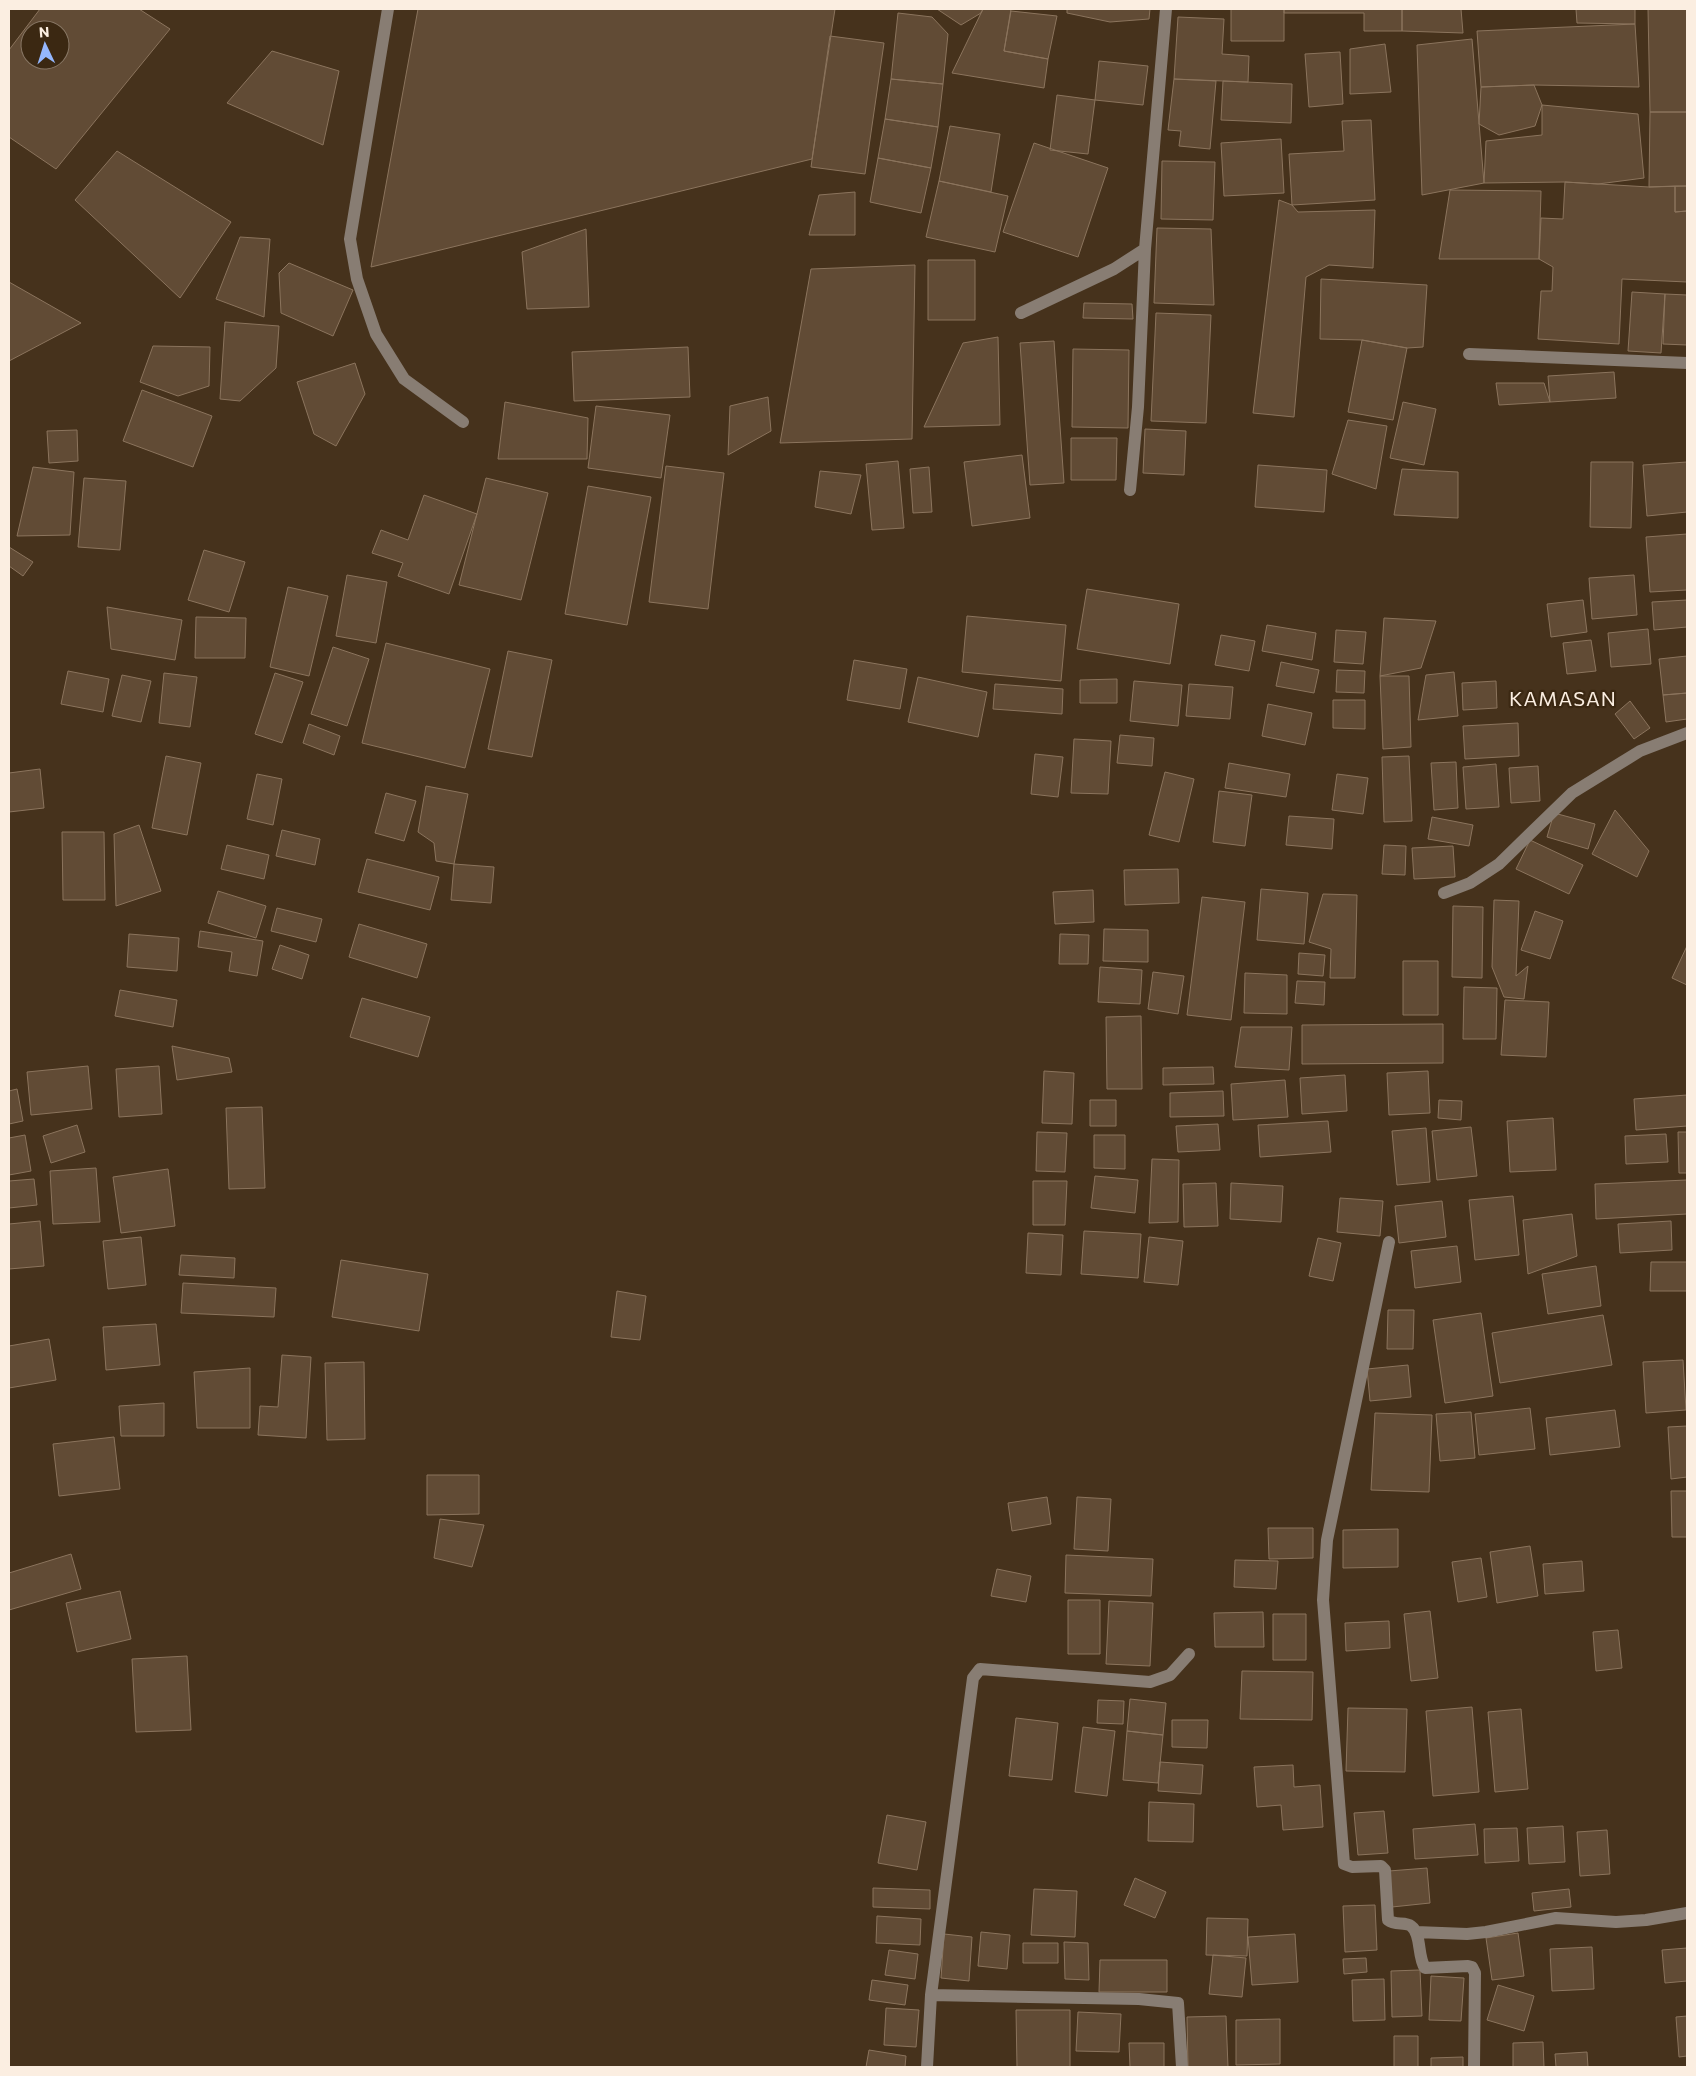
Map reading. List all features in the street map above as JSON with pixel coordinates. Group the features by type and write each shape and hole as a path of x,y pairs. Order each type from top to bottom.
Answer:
{"street":[{"path":"388,9 350,239 356,271 376,334 404,379 463,422"},
{"path":"1130,490 1138,407 1145,249 1166,9"},
{"path":"1021,313 1114,269 1145,249"},
{"path":"1469,354 1687,363"},
{"path":"1444,893 1470,883 1498,864 1572,793 1640,750 1687,733"},
{"path":"1389,1242 1327,1540 1323,1600 1344,1864 1352,1867 1380,1866 1385,1870 1388,1920 1394,1924 1409,1924 1416,1932 1421,1962 1424,1968 1468,1966 1472,1968 1475,1973 1474,2067"},
{"path":"927,2067 931,1996 973,1678 980,1669 1150,1682 1170,1675 1189,1654"},
{"path":"1416,1932 1477,1933 1556,1918 1616,1922 1646,1920 1687,1913"},
{"path":"931,1996 1139,1999 1178,2003 1182,2067"}],"building":[{"path":"40,9 139,9 170,29 56,169 9,137 9,50 20,35 20,70 70,70 70,20 32,20"},
{"path":"418,9 835,9 812,159 371,267"},
{"path":"937,9 983,9 981,13 961,25"},
{"path":"983,9 1011,9 1004,51 1048,59 1044,88 952,73"},
{"path":"1067,9 1150,9 1149,19 1110,22 1067,13"},
{"path":"1231,9 1284,9 1284,41 1231,41"},
{"path":"1284,9 1402,9 1402,31 1364,31 1364,13 1284,13"},
{"path":"1402,9 1461,9 1463,33 1402,31"},
{"path":"1576,9 1635,9 1635,24 1577,23"},
{"path":"1648,9 1687,9 1687,112 1650,112"},
{"path":"1011,11 1057,16 1048,59 1004,51"},
{"path":"898,13 932,17 948,34 943,84 891,79"},
{"path":"1178,17 1224,19 1222,54 1249,56 1248,82 1174,79"},
{"path":"1635,24 1639,87 1534,85 1481,87 1477,31"},
{"path":"830,36 884,43 865,174 811,167"},
{"path":"1472,39 1484,183 1422,195 1417,45"},
{"path":"1385,44 1391,92 1350,94 1350,49"},
{"path":"272,51 339,71 323,145 227,103"},
{"path":"1340,52 1343,104 1309,107 1305,54"},
{"path":"1099,61 1148,66 1143,105 1095,100"},
{"path":"891,79 943,84 938,127 885,119"},
{"path":"1174,79 1216,81 1210,149 1179,146 1181,131 1168,130"},
{"path":"1223,81 1292,84 1291,123 1221,120"},
{"path":"1534,85 1542,105 1535,126 1499,135 1479,124 1481,87"},
{"path":"1057,95 1095,100 1088,154 1050,150"},
{"path":"1542,105 1638,114 1644,178 1598,184 1565,182 1484,183 1486,141 1542,135"},
{"path":"1650,112 1687,112 1687,186 1649,187"},
{"path":"885,119 938,127 931,168 878,158"},
{"path":"1371,120 1375,200 1292,205 1289,154 1344,151 1342,121"},
{"path":"950,126 1000,134 991,192 939,181"},
{"path":"1281,139 1284,193 1224,196 1221,143"},
{"path":"1034,143 1108,168 1078,257 1003,232"},
{"path":"117,151 231,222 180,298 75,200"},
{"path":"878,158 931,168 921,213 870,202"},
{"path":"1162,161 1215,162 1213,220 1161,219"},
{"path":"939,181 1008,196 995,252 926,237"},
{"path":"1565,182 1649,187 1675,186 1675,212 1687,211 1687,282 1622,279 1619,344 1538,339 1541,291 1552,291 1553,267 1539,259 1541,218 1563,219"},
{"path":"1675,186 1687,186 1687,211 1675,212"},
{"path":"1450,190 1541,191 1539,259 1439,259"},
{"path":"855,192 855,235 809,235 819,195"},
{"path":"1279,200 1292,205 1298,212 1375,210 1373,268 1329,265 1306,277 1294,417 1253,413"},
{"path":"1157,228 1211,229 1214,305 1154,303"},
{"path":"586,229 589,307 527,309 522,252"},
{"path":"240,237 270,239 264,317 216,299"},
{"path":"928,260 975,260 975,320 928,320"},
{"path":"289,263 353,290 333,336 281,313 279,273"},
{"path":"915,265 912,439 780,443 811,269"},
{"path":"1321,279 1427,285 1423,347 1407,348 1362,340 1320,339"},
{"path":"9,282 81,323 9,361"},
{"path":"1632,292 1665,294 1661,353 1628,351"},
{"path":"1665,294 1687,295 1687,345 1663,344"},
{"path":"1084,303 1132,304 1133,319 1083,318"},
{"path":"1156,313 1211,315 1206,423 1151,421"},
{"path":"225,322 279,326 276,368 240,401 220,399"},
{"path":"998,337 1000,425 924,427 963,343"},
{"path":"1362,340 1407,348 1393,420 1348,412"},
{"path":"1054,341 1064,483 1030,485 1020,343"},
{"path":"153,346 210,347 209,386 178,396 140,382"},
{"path":"688,347 690,397 574,401 572,352"},
{"path":"1073,349 1129,350 1128,428 1072,427"},
{"path":"355,363 365,394 336,446 314,434 297,382"},
{"path":"1614,372 1616,398 1550,402 1548,376"},
{"path":"1496,383 1544,383 1550,402 1499,405"},
{"path":"142,390 212,416 193,467 123,441"},
{"path":"768,397 771,431 728,455 730,406"},
{"path":"505,402 588,418 587,459 498,459"},
{"path":"1403,402 1436,409 1424,465 1390,458"},
{"path":"596,406 670,415 661,478 588,468"},
{"path":"1348,420 1387,426 1376,489 1332,474"},
{"path":"1145,429 1186,431 1184,475 1143,473"},
{"path":"77,430 78,461 49,463 47,431"},
{"path":"1071,438 1117,438 1116,480 1071,480"},
{"path":"1022,455 1030,518 972,526 964,462"},
{"path":"898,461 904,528 872,530 866,464"},
{"path":"1591,462 1633,462 1631,528 1590,527"},
{"path":"1687,462 1687,512 1647,516 1643,465"},
{"path":"1258,465 1327,470 1324,512 1255,507"},
{"path":"666,466 724,473 708,609 649,602"},
{"path":"33,467 74,472 70,535 17,536"},
{"path":"929,467 932,512 913,513 910,469"},
{"path":"1402,469 1458,472 1458,518 1394,515"},
{"path":"820,471 861,475 851,514 815,507"},
{"path":"84,478 126,481 120,550 78,547"},
{"path":"486,478 548,493 521,600 459,585"},
{"path":"588,486 651,497 627,625 565,614"},
{"path":"424,495 477,514 449,594 398,576 403,563 372,553 381,530 408,540"},
{"path":"1687,534 1687,590 1650,592 1646,537"},
{"path":"9,547 33,562 23,576 9,566"},
{"path":"204,550 245,562 229,612 188,600"},
{"path":"347,575 387,582 376,643 336,636"},
{"path":"1634,575 1637,615 1592,619 1589,578"},
{"path":"288,587 328,596 309,676 270,667"},
{"path":"1087,589 1179,604 1170,664 1077,649"},
{"path":"1583,600 1587,632 1551,637 1547,604"},
{"path":"1687,600 1687,627 1654,630 1652,602"},
{"path":"107,607 182,620 175,660 111,649"},
{"path":"967,616 1066,625 1061,681 962,672"},
{"path":"196,617 246,618 245,658 195,658"},
{"path":"1384,618 1436,621 1421,668 1380,676"},
{"path":"1267,625 1316,633 1312,660 1262,651"},
{"path":"1648,629 1651,664 1611,667 1608,633"},
{"path":"1336,630 1366,632 1363,664 1334,662"},
{"path":"1221,635 1255,641 1249,671 1215,665"},
{"path":"1591,640 1596,671 1567,674 1563,643"},
{"path":"386,643 490,669 465,768 362,743"},
{"path":"333,647 369,659 347,726 311,714"},
{"path":"508,651 552,660 532,757 488,749"},
{"path":"1687,656 1687,693 1663,695 1659,659"},
{"path":"854,660 907,669 900,709 847,700"},
{"path":"1281,662 1319,670 1314,693 1276,686"},
{"path":"1337,670 1365,671 1364,693 1336,692"},
{"path":"68,671 109,679 103,712 61,704"},
{"path":"1454,672 1458,716 1418,720 1426,675"},
{"path":"164,673 197,677 190,727 159,723"},
{"path":"275,673 303,682 282,743 255,734"},
{"path":"122,675 151,681 141,722 112,716"},
{"path":"1380,676 1409,676 1411,747 1383,749"},
{"path":"918,677 987,692 978,737 908,722"},
{"path":"1117,679 1117,703 1080,703 1080,680"},
{"path":"1134,681 1182,685 1178,726 1130,721"},
{"path":"1496,681 1497,708 1463,710 1462,683"},
{"path":"995,684 1063,689 1062,714 993,709"},
{"path":"1189,684 1233,687 1230,719 1186,716"},
{"path":"1687,693 1687,719 1666,722 1663,695"},
{"path":"1333,700 1365,700 1365,729 1333,728"},
{"path":"1630,701 1650,728 1634,739 1615,714"},
{"path":"1268,704 1312,713 1305,745 1262,736"},
{"path":"1518,723 1519,756 1465,759 1463,726"},
{"path":"309,724 340,736 334,755 303,743"},
{"path":"1120,735 1154,738 1152,766 1117,763"},
{"path":"1074,739 1111,741 1108,794 1071,793"},
{"path":"1035,754 1063,757 1058,797 1031,794"},
{"path":"166,756 201,763 187,835 152,828"},
{"path":"1409,756 1412,821 1384,822 1382,757"},
{"path":"1456,762 1458,808 1434,810 1431,763"},
{"path":"1229,763 1290,774 1286,797 1225,788"},
{"path":"1496,764 1499,807 1466,809 1463,767"},
{"path":"1538,766 1540,801 1511,803 1509,768"},
{"path":"40,769 44,808 9,812 9,773"},
{"path":"1165,772 1194,779 1179,842 1149,835"},
{"path":"257,774 282,779 273,825 247,819"},
{"path":"1337,774 1368,778 1363,814 1332,810"},
{"path":"426,786 468,794 454,864 436,861 434,843 418,832"},
{"path":"1219,791 1252,795 1245,846 1213,842"},
{"path":"386,793 416,801 404,841 375,833"},
{"path":"1615,810 1649,851 1637,877 1592,854"},
{"path":"1554,813 1595,824 1588,849 1547,837"},
{"path":"1289,816 1334,819 1332,849 1286,845"},
{"path":"1432,817 1473,825 1469,846 1428,839"},
{"path":"139,825 161,891 116,906 114,834"},
{"path":"282,830 320,839 315,865 276,856"},
{"path":"62,832 104,832 105,900 63,900"},
{"path":"1530,840 1583,865 1569,894 1516,869"},
{"path":"227,845 269,855 264,879 221,869"},
{"path":"1384,845 1406,846 1405,875 1382,874"},
{"path":"1453,846 1455,877 1414,879 1412,848"},
{"path":"367,859 439,877 430,910 358,892"},
{"path":"454,864 494,867 491,903 451,900"},
{"path":"1178,869 1179,903 1125,905 1124,870"},
{"path":"1261,889 1308,893 1304,944 1257,940"},
{"path":"1093,890 1094,922 1055,924 1053,892"},
{"path":"218,891 266,906 256,938 208,923"},
{"path":"1323,894 1357,895 1355,978 1330,978 1331,949 1309,942"},
{"path":"1202,897 1245,902 1231,1020 1187,1015"},
{"path":"1494,900 1519,901 1516,976 1528,966 1524,999 1504,997 1492,967"},
{"path":"1453,906 1483,907 1482,978 1452,977"},
{"path":"277,908 322,919 316,942 271,931"},
{"path":"1535,911 1563,921 1550,959 1521,950"},
{"path":"359,924 427,944 417,978 349,957"},
{"path":"1104,929 1148,930 1148,962 1103,961"},
{"path":"200,931 263,941 257,976 229,971 232,952 198,947"},
{"path":"129,934 179,938 177,971 127,967"},
{"path":"1060,934 1089,935 1088,964 1059,964"},
{"path":"280,945 309,955 302,979 272,969"},
{"path":"1687,946 1687,985 1672,978"},
{"path":"1299,953 1325,955 1323,976 1298,974"},
{"path":"1403,961 1438,961 1438,1015 1403,1015"},
{"path":"1100,967 1142,970 1140,1004 1098,1002"},
{"path":"1153,972 1184,976 1178,1014 1148,1009"},
{"path":"1245,973 1287,975 1287,1014 1244,1013"},
{"path":"1297,981 1325,982 1324,1005 1295,1003"},
{"path":"1464,987 1497,988 1496,1039 1463,1039"},
{"path":"120,990 177,1000 173,1027 115,1016"},
{"path":"362,998 430,1017 418,1057 350,1037"},
{"path":"1505,1000 1549,1002 1546,1057 1501,1055"},
{"path":"1141,1016 1142,1089 1107,1089 1106,1017"},
{"path":"1443,1024 1443,1063 1302,1064 1302,1025"},
{"path":"1241,1027 1292,1027 1289,1070 1235,1067"},
{"path":"172,1046 229,1058 232,1072 177,1080"},
{"path":"88,1066 92,1109 31,1115 27,1072"},
{"path":"159,1066 162,1114 119,1117 116,1069"},
{"path":"1213,1067 1214,1084 1163,1085 1163,1068"},
{"path":"1044,1071 1074,1073 1072,1124 1042,1123"},
{"path":"1428,1071 1430,1113 1389,1115 1387,1073"},
{"path":"1345,1075 1347,1111 1302,1114 1300,1078"},
{"path":"1285,1080 1288,1117 1233,1120 1231,1084"},
{"path":"17,1089 23,1121 9,1124 9,1091"},
{"path":"1223,1091 1224,1116 1170,1117 1170,1093"},
{"path":"1687,1095 1687,1126 1636,1130 1634,1099"},
{"path":"1090,1100 1116,1100 1116,1126 1090,1126"},
{"path":"1439,1100 1462,1101 1461,1120 1438,1118"},
{"path":"262,1107 265,1188 229,1189 226,1108"},
{"path":"1553,1118 1556,1170 1510,1172 1507,1121"},
{"path":"1328,1121 1331,1152 1260,1157 1258,1125"},
{"path":"1218,1124 1220,1150 1178,1152 1176,1126"},
{"path":"77,1125 85,1152 51,1163 43,1136"},
{"path":"1471,1127 1477,1176 1437,1180 1432,1131"},
{"path":"1426,1128 1430,1182 1397,1185 1392,1131"},
{"path":"1037,1132 1067,1133 1065,1172 1036,1171"},
{"path":"1678,1132 1687,1132 1687,1173 1679,1173"},
{"path":"1666,1134 1668,1162 1626,1164 1625,1136"},
{"path":"25,1135 31,1171 9,1175 9,1138"},
{"path":"1094,1135 1125,1135 1125,1169 1094,1168"},
{"path":"1152,1159 1179,1160 1178,1222 1149,1223"},
{"path":"96,1168 100,1222 53,1224 50,1171"},
{"path":"168,1169 175,1226 121,1233 113,1177"},
{"path":"1095,1176 1138,1180 1135,1213 1091,1208"},
{"path":"34,1179 37,1205 9,1208 9,1181"},
{"path":"1687,1180 1687,1214 1596,1219 1595,1184"},
{"path":"1033,1181 1067,1181 1065,1225 1033,1225"},
{"path":"1216,1183 1218,1226 1184,1227 1183,1184"},
{"path":"1231,1183 1283,1186 1281,1222 1230,1219"},
{"path":"1513,1196 1519,1255 1475,1260 1469,1200"},
{"path":"1340,1198 1383,1201 1380,1236 1337,1232"},
{"path":"1442,1201 1446,1237 1399,1243 1395,1206"},
{"path":"1572,1214 1577,1256 1528,1274 1523,1220"},
{"path":"40,1221 44,1266 9,1269 9,1224"},
{"path":"1671,1221 1672,1250 1620,1253 1618,1224"},
{"path":"1084,1231 1141,1234 1138,1278 1081,1274"},
{"path":"1028,1233 1063,1235 1061,1275 1026,1273"},
{"path":"141,1237 146,1285 108,1289 103,1241"},
{"path":"1149,1237 1183,1241 1178,1285 1144,1282"},
{"path":"1318,1238 1341,1243 1333,1281 1309,1276"},
{"path":"1457,1246 1461,1282 1415,1288 1411,1251"},
{"path":"181,1255 235,1258 234,1278 179,1275"},
{"path":"341,1260 428,1274 419,1331 332,1317"},
{"path":"1651,1262 1687,1262 1687,1291 1650,1291"},
{"path":"1596,1266 1601,1306 1548,1314 1542,1274"},
{"path":"183,1283 276,1288 274,1317 181,1313"},
{"path":"617,1291 646,1296 640,1340 611,1337"},
{"path":"1388,1310 1414,1310 1413,1349 1387,1349"},
{"path":"1481,1313 1493,1396 1445,1403 1433,1320"},
{"path":"1603,1315 1612,1365 1500,1383 1492,1333"},
{"path":"156,1324 160,1365 106,1370 103,1327"},
{"path":"49,1339 56,1380 9,1388 9,1346"},
{"path":"282,1355 311,1357 306,1438 258,1435 260,1406 278,1407"},
{"path":"1683,1360 1686,1410 1646,1413 1643,1362"},
{"path":"364,1362 365,1439 327,1440 325,1363"},
{"path":"1408,1365 1411,1397 1370,1401 1367,1369"},
{"path":"250,1368 250,1428 197,1428 194,1372"},
{"path":"164,1403 164,1436 121,1436 119,1406"},
{"path":"1530,1408 1535,1449 1479,1455 1475,1414"},
{"path":"1615,1410 1620,1447 1550,1455 1546,1418"},
{"path":"1471,1412 1475,1458 1440,1461 1436,1414"},
{"path":"1375,1413 1432,1415 1429,1492 1371,1490"},
{"path":"1687,1426 1687,1477 1671,1479 1668,1427"},
{"path":"114,1437 120,1489 59,1496 53,1444"},
{"path":"427,1475 479,1475 479,1514 427,1515"},
{"path":"1671,1491 1687,1491 1687,1537 1672,1537"},
{"path":"1047,1497 1051,1524 1012,1531 1008,1503"},
{"path":"1077,1497 1111,1499 1108,1551 1074,1549"},
{"path":"440,1519 484,1525 472,1567 434,1558"},
{"path":"1268,1528 1313,1528 1313,1558 1269,1559"},
{"path":"1398,1529 1398,1567 1343,1568 1343,1530"},
{"path":"1530,1546 1538,1596 1497,1603 1490,1552"},
{"path":"71,1554 81,1589 9,1610 9,1573"},
{"path":"1066,1555 1153,1559 1151,1596 1065,1593"},
{"path":"1481,1558 1487,1597 1458,1602 1452,1562"},
{"path":"1235,1560 1278,1561 1276,1589 1234,1587"},
{"path":"1582,1561 1584,1591 1545,1594 1543,1564"},
{"path":"997,1569 1031,1576 1026,1602 991,1596"},
{"path":"120,1591 131,1639 77,1652 66,1603"},
{"path":"1068,1600 1100,1600 1100,1654 1068,1654"},
{"path":"1109,1601 1153,1603 1150,1666 1106,1664"},
{"path":"1430,1611 1438,1678 1411,1681 1404,1614"},
{"path":"1263,1612 1264,1647 1215,1647 1214,1613"},
{"path":"1273,1614 1306,1614 1306,1660 1273,1660"},
{"path":"1389,1621 1390,1648 1346,1651 1345,1623"},
{"path":"1618,1630 1622,1668 1596,1671 1593,1632"},
{"path":"187,1656 191,1730 136,1732 132,1659"},
{"path":"1242,1671 1313,1672 1312,1720 1240,1719"},
{"path":"1130,1699 1166,1703 1163,1735 1127,1731"},
{"path":"1098,1700 1124,1701 1123,1724 1097,1723"},
{"path":"1472,1707 1479,1792 1433,1796 1426,1711"},
{"path":"1348,1708 1407,1709 1405,1772 1346,1771"},
{"path":"1521,1709 1528,1789 1495,1792 1488,1712"},
{"path":"1016,1718 1058,1723 1052,1780 1009,1776"},
{"path":"1172,1720 1208,1720 1207,1748 1172,1747"},
{"path":"1083,1727 1115,1731 1107,1796 1075,1792"},
{"path":"1127,1731 1163,1735 1158,1783 1123,1780"},
{"path":"1160,1762 1203,1765 1201,1794 1158,1791"},
{"path":"1293,1765 1294,1787 1320,1785 1323,1827 1283,1830 1281,1805 1257,1807 1254,1767"},
{"path":"1149,1802 1194,1804 1193,1842 1148,1841"},
{"path":"1384,1811 1388,1853 1358,1855 1354,1813"},
{"path":"887,1815 926,1822 917,1870 878,1863"},
{"path":"1475,1824 1478,1855 1415,1859 1413,1829"},
{"path":"1563,1826 1565,1862 1529,1864 1527,1828"},
{"path":"1517,1828 1519,1861 1485,1863 1484,1829"},
{"path":"1607,1830 1610,1874 1580,1876 1577,1832"},
{"path":"1427,1868 1430,1903 1392,1907 1389,1871"},
{"path":"1135,1878 1166,1892 1155,1918 1124,1905"},
{"path":"873,1888 930,1890 930,1909 873,1907"},
{"path":"1034,1889 1077,1891 1075,1937 1031,1935"},
{"path":"1569,1889 1571,1907 1534,1911 1532,1893"},
{"path":"1375,1905 1377,1950 1345,1952 1343,1906"},
{"path":"877,1916 921,1919 920,1945 876,1943"},
{"path":"1207,1918 1248,1919 1247,1956 1206,1955"},
{"path":"981,1932 1010,1935 1007,1969 978,1966"},
{"path":"1518,1933 1524,1976 1492,1980 1486,1938"},
{"path":"944,1934 972,1937 969,1981 941,1978"},
{"path":"1295,1934 1298,1982 1252,1985 1248,1937"},
{"path":"1064,1942 1088,1943 1089,1980 1065,1979"},
{"path":"1023,1943 1058,1943 1058,1963 1023,1963"},
{"path":"1592,1947 1594,1989 1552,1991 1550,1949"},
{"path":"1687,1948 1687,1981 1665,1983 1662,1950"},
{"path":"889,1950 918,1954 915,1979 885,1975"},
{"path":"1213,1955 1246,1958 1242,1997 1209,1994"},
{"path":"1366,1958 1367,1972 1344,1974 1343,1959"},
{"path":"1100,1960 1167,1960 1167,1992 1099,1992"},
{"path":"1420,1970 1422,2016 1392,2017 1391,1971"},
{"path":"1431,1976 1464,1978 1461,2021 1429,2020"},
{"path":"1384,1979 1385,2020 1353,2021 1352,1980"},
{"path":"872,1980 908,1985 905,2005 869,2000"},
{"path":"1498,1985 1534,1996 1524,2031 1487,2020"},
{"path":"886,2008 919,2010 916,2047 884,2045"},
{"path":"1016,2010 1070,2010 1070,2067 1017,2067"},
{"path":"1078,2012 1121,2014 1119,2052 1076,2051"},
{"path":"1226,2016 1228,2067 1188,2067 1187,2017"},
{"path":"1687,2016 1687,2056 1679,2057 1676,2017"},
{"path":"1280,2019 1280,2064 1236,2065 1236,2020"},
{"path":"1394,2036 1418,2036 1418,2067 1394,2067"},
{"path":"1543,2042 1544,2067 1513,2067 1513,2043"},
{"path":"1129,2043 1164,2043 1164,2067 1130,2067"},
{"path":"869,2050 906,2056 905,2067 866,2067"},
{"path":"1587,2052 1588,2067 1556,2067 1555,2054"},
{"path":"1463,2057 1463,2067 1431,2067 1431,2058"}],"district":[{"name":"KAMASAN","path":"1563,699"}]}
